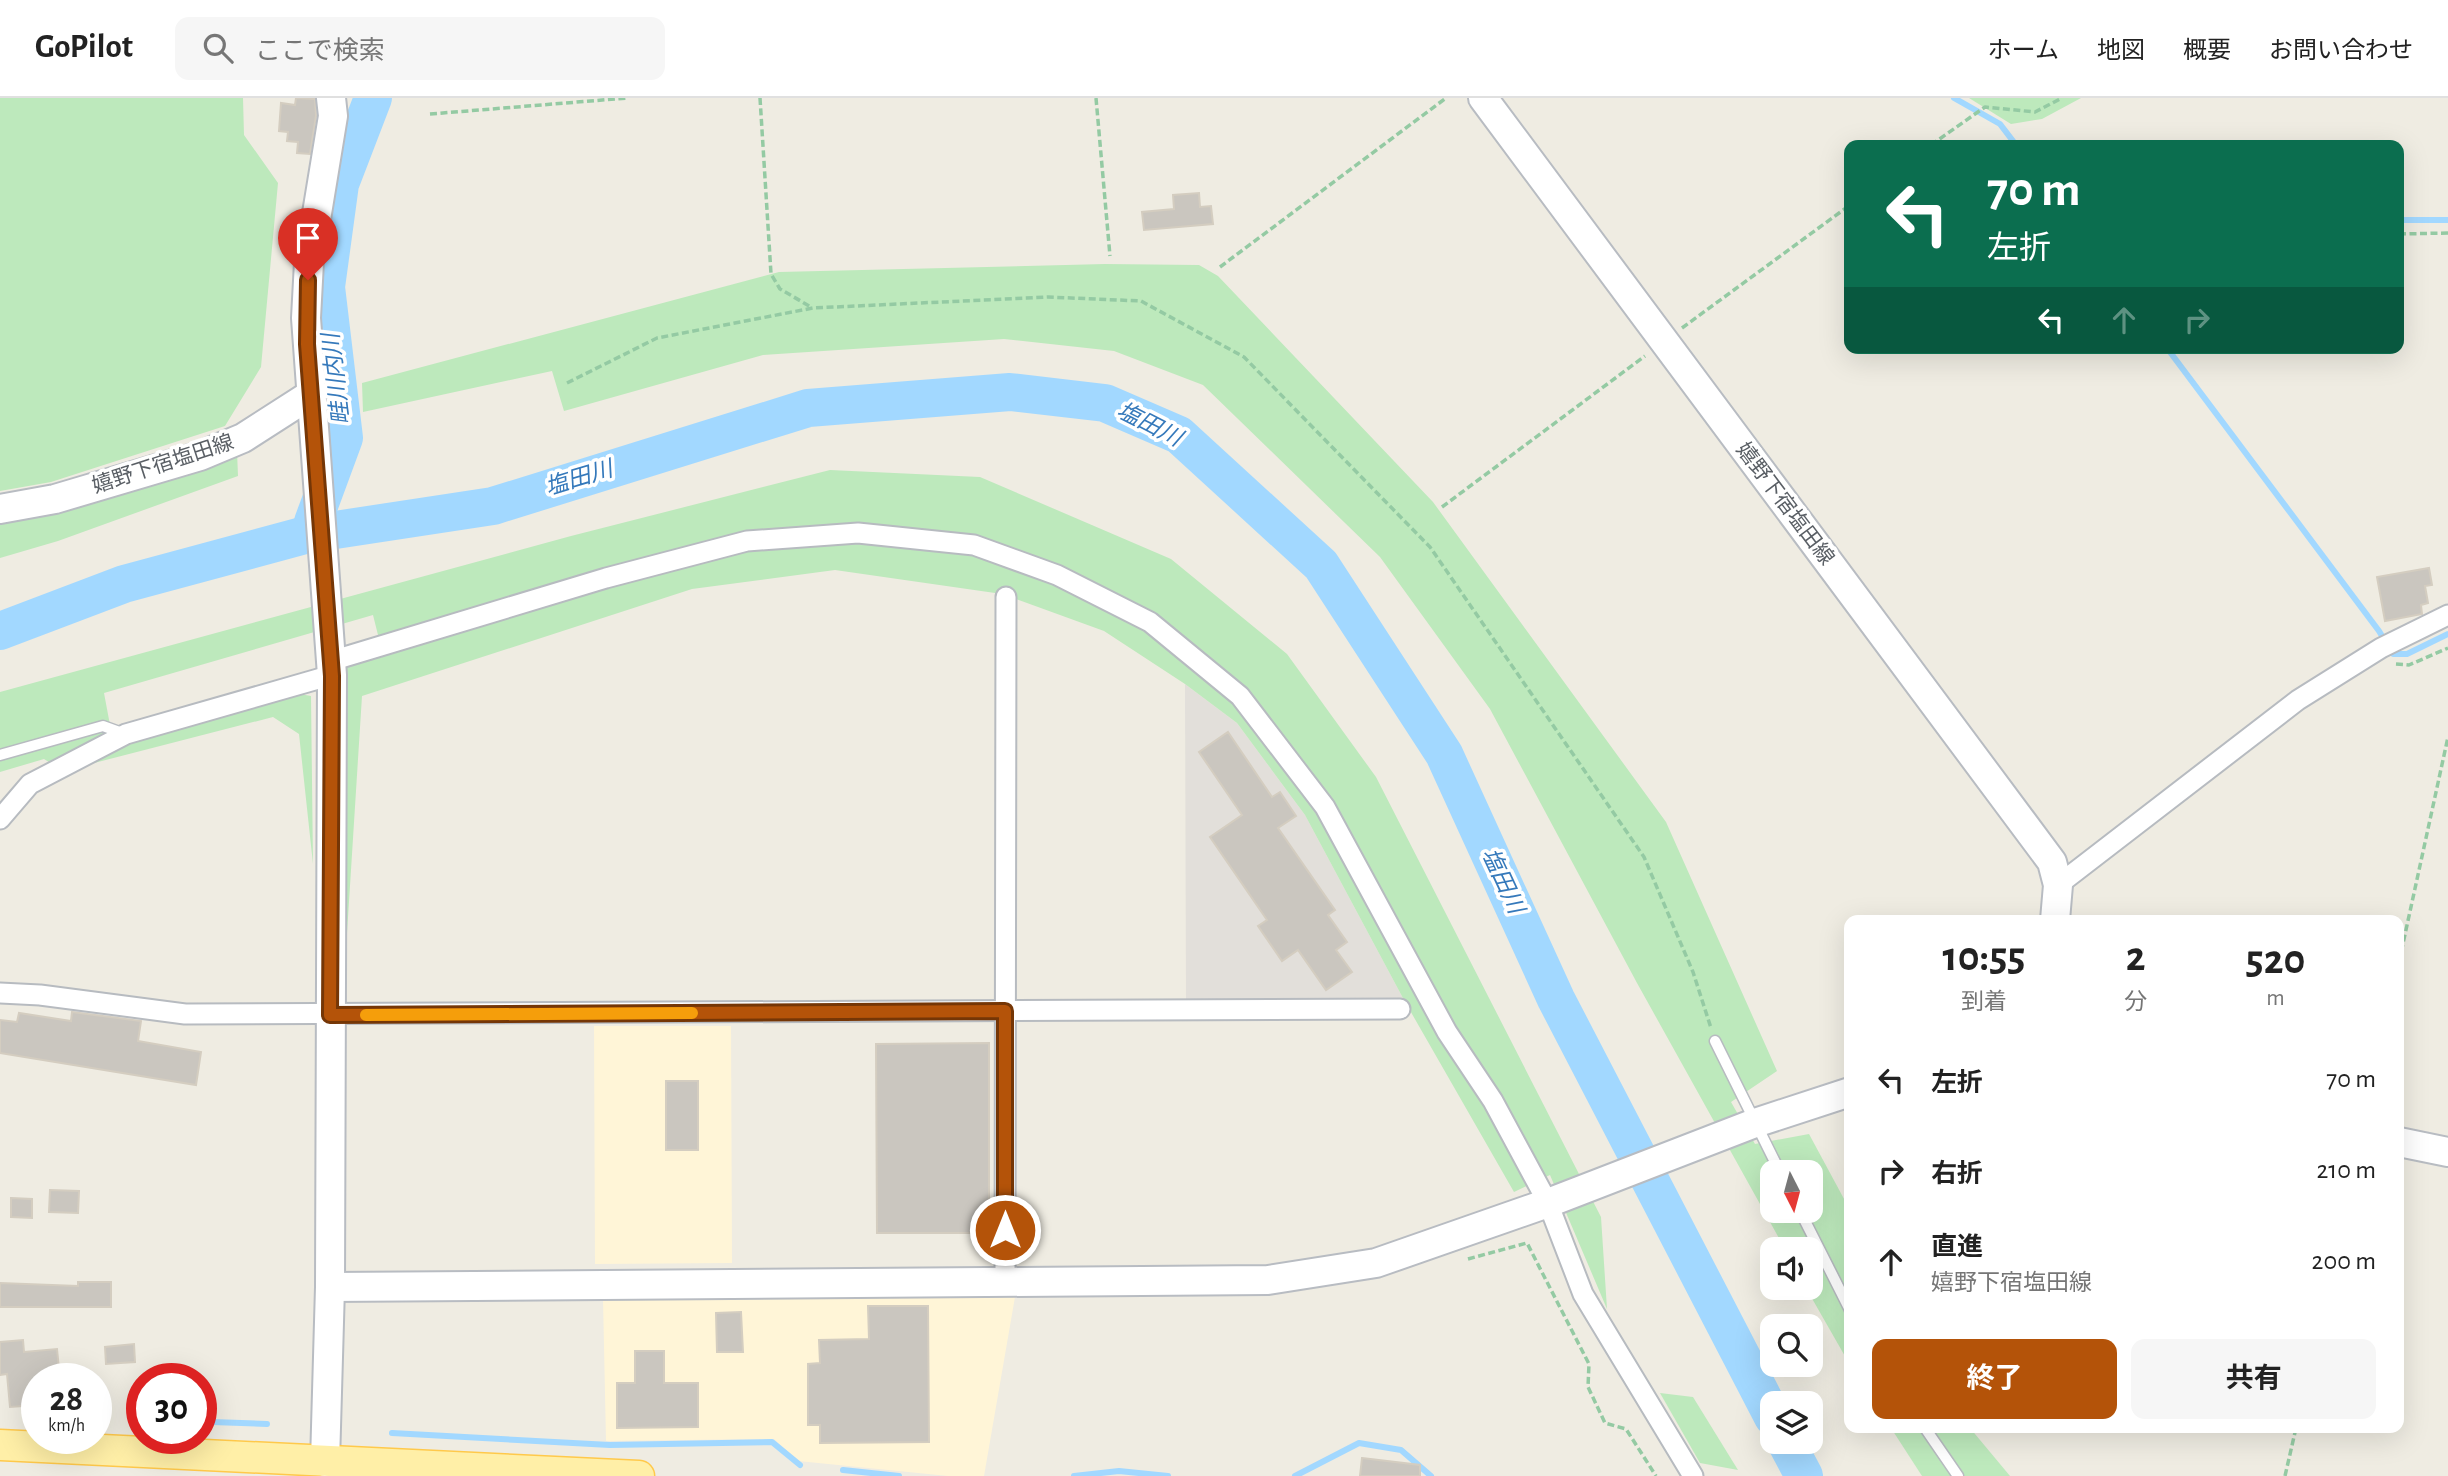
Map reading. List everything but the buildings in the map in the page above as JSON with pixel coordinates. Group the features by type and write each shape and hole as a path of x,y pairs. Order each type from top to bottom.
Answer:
{"main road":[{"path":"0,1445 317,1469 639,1476"}],"street":[{"path":"317,1469 330,1287 331,662 306,318 309,262 333,116 331,98"},
{"name":"嬉野下宿塩田線","path":"1483,98 2052,862 2058,885 2055,915"},
{"name":"嬉野下宿塩田線","path":"0,509 55,499 200,456 243,438 310,395"},
{"path":"0,819 30,784 126,734 331,662 606,578 747,541 858,533 974,545 1057,575 1150,622 1240,696 1325,807 1447,1032 1493,1101 1548,1203 1583,1294 1693,1476"},
{"path":"1005,1284 1006,597"},
{"path":"2058,885 2298,700 2389,645 2448,615"},
{"path":"0,993 40,995 185,1014 1400,1009"},
{"path":"330,1287 1269,1280 1376,1263 1548,1203 1755,1123 1844,1094"},
{"path":"2404,1143 2448,1152"}],"lane":[{"path":"0,755 103,726 126,734"},
{"path":"1715,1041 1774,1160"},
{"path":"1806,1223 1844,1298"},
{"path":"1928,1433 1958,1476"}],"path":[{"path":"430,114 627,98"},
{"path":"760,98 771,274 780,289 813,307"},
{"path":"1096,98 1110,256"},
{"path":"1220,267 1446,98"},
{"path":"1938,140 1985,107 2035,112 2062,98"},
{"path":"2404,234 2448,233"},
{"path":"567,383 657,338 813,307 1048,297 1141,301 1244,358 1430,547 1644,857 1693,972 1715,1041"},
{"path":"2389,645 2392,664 2409,665 2448,648"},
{"path":"2404,939 2448,737"},
{"path":"1460,1261 1527,1243 1589,1364 1588,1387 1605,1423 1626,1429 1656,1476"},
{"path":"2286,1476 2295,1433"}],"shaded area":[{"path":"1185,684 1237,723 1305,815 1404,1000 1186,1001"},
{"path":"594,1026 731,1026 732,1263 595,1264"},
{"path":"1015,1297 984,1476 948,1476 798,1461 774,1439 606,1441 603,1299"}],"green space":[{"path":"0,98 243,98 244,135 278,183 261,367 225,426 51,482 0,491"},
{"path":"1969,98 2081,98 2042,119 2011,124"},
{"path":"1105,264 1199,265 1218,276 1433,502 1666,822 1777,1071 1731,1102 1755,1144 1809,1134 1823,1160 1760,1160 1760,1204 1637,983 1490,709 1380,557 1203,385 1114,351 1004,339 763,355 564,411 552,371 363,412 362,383 779,272"},
{"path":"237,451 238,476 58,541 0,558 0,522 15,522"},
{"path":"830,470 980,477 1171,559 1287,654 1376,777 1601,1217 1607,1309 1550,1175 1514,1192 1404,1000 1305,815 1237,723 1185,684 1104,631 1002,594 835,570 692,589 362,696 346,949 344,668 383,655 373,615 104,693 113,741 283,691 311,696 313,864 299,734 273,717 63,771 44,759 0,772 0,692 571,536"},
{"path":"1824,1162 1844,1199 1844,1354 1813,1300 1823,1300 1823,1237 1778,1237 1771,1223 1824,1223"},
{"path":"1660,1393 1693,1397 1738,1470 1700,1463"},
{"path":"1894,1433 1974,1433 2010,1476 1922,1476"}],"waterway":[{"name":"畦川内川","path":"313,522 344,438 326,287 340,184 373,98"},
{"path":"1954,98 2000,124 2012,140"},
{"path":"2404,220 2448,220"},
{"path":"2171,354 2379,631 2393,654 2407,654 2448,634"},
{"name":"塩田川","path":"0,631 124,584 309,534 493,506 808,408 1010,392 1105,403 1179,435 1321,565 1444,754 1556,999 1760,1392"},
{"path":"217,1422 267,1424"},
{"path":"392,1433 610,1445 772,1442 800,1465"},
{"path":"1295,1476 1359,1443 1401,1450 1431,1476"},
{"name":"塩田川","path":"1792,1454 1804,1476"},
{"path":"843,1470 899,1476"},
{"path":"1074,1476 1119,1471 1168,1476"}],"slow traffic":[{"path":"366,1015 692,1013"}],"route":[{"path":"308,280 306,318 310,395 332,676 330,1015 1005,1011 1005,1230"}]}
